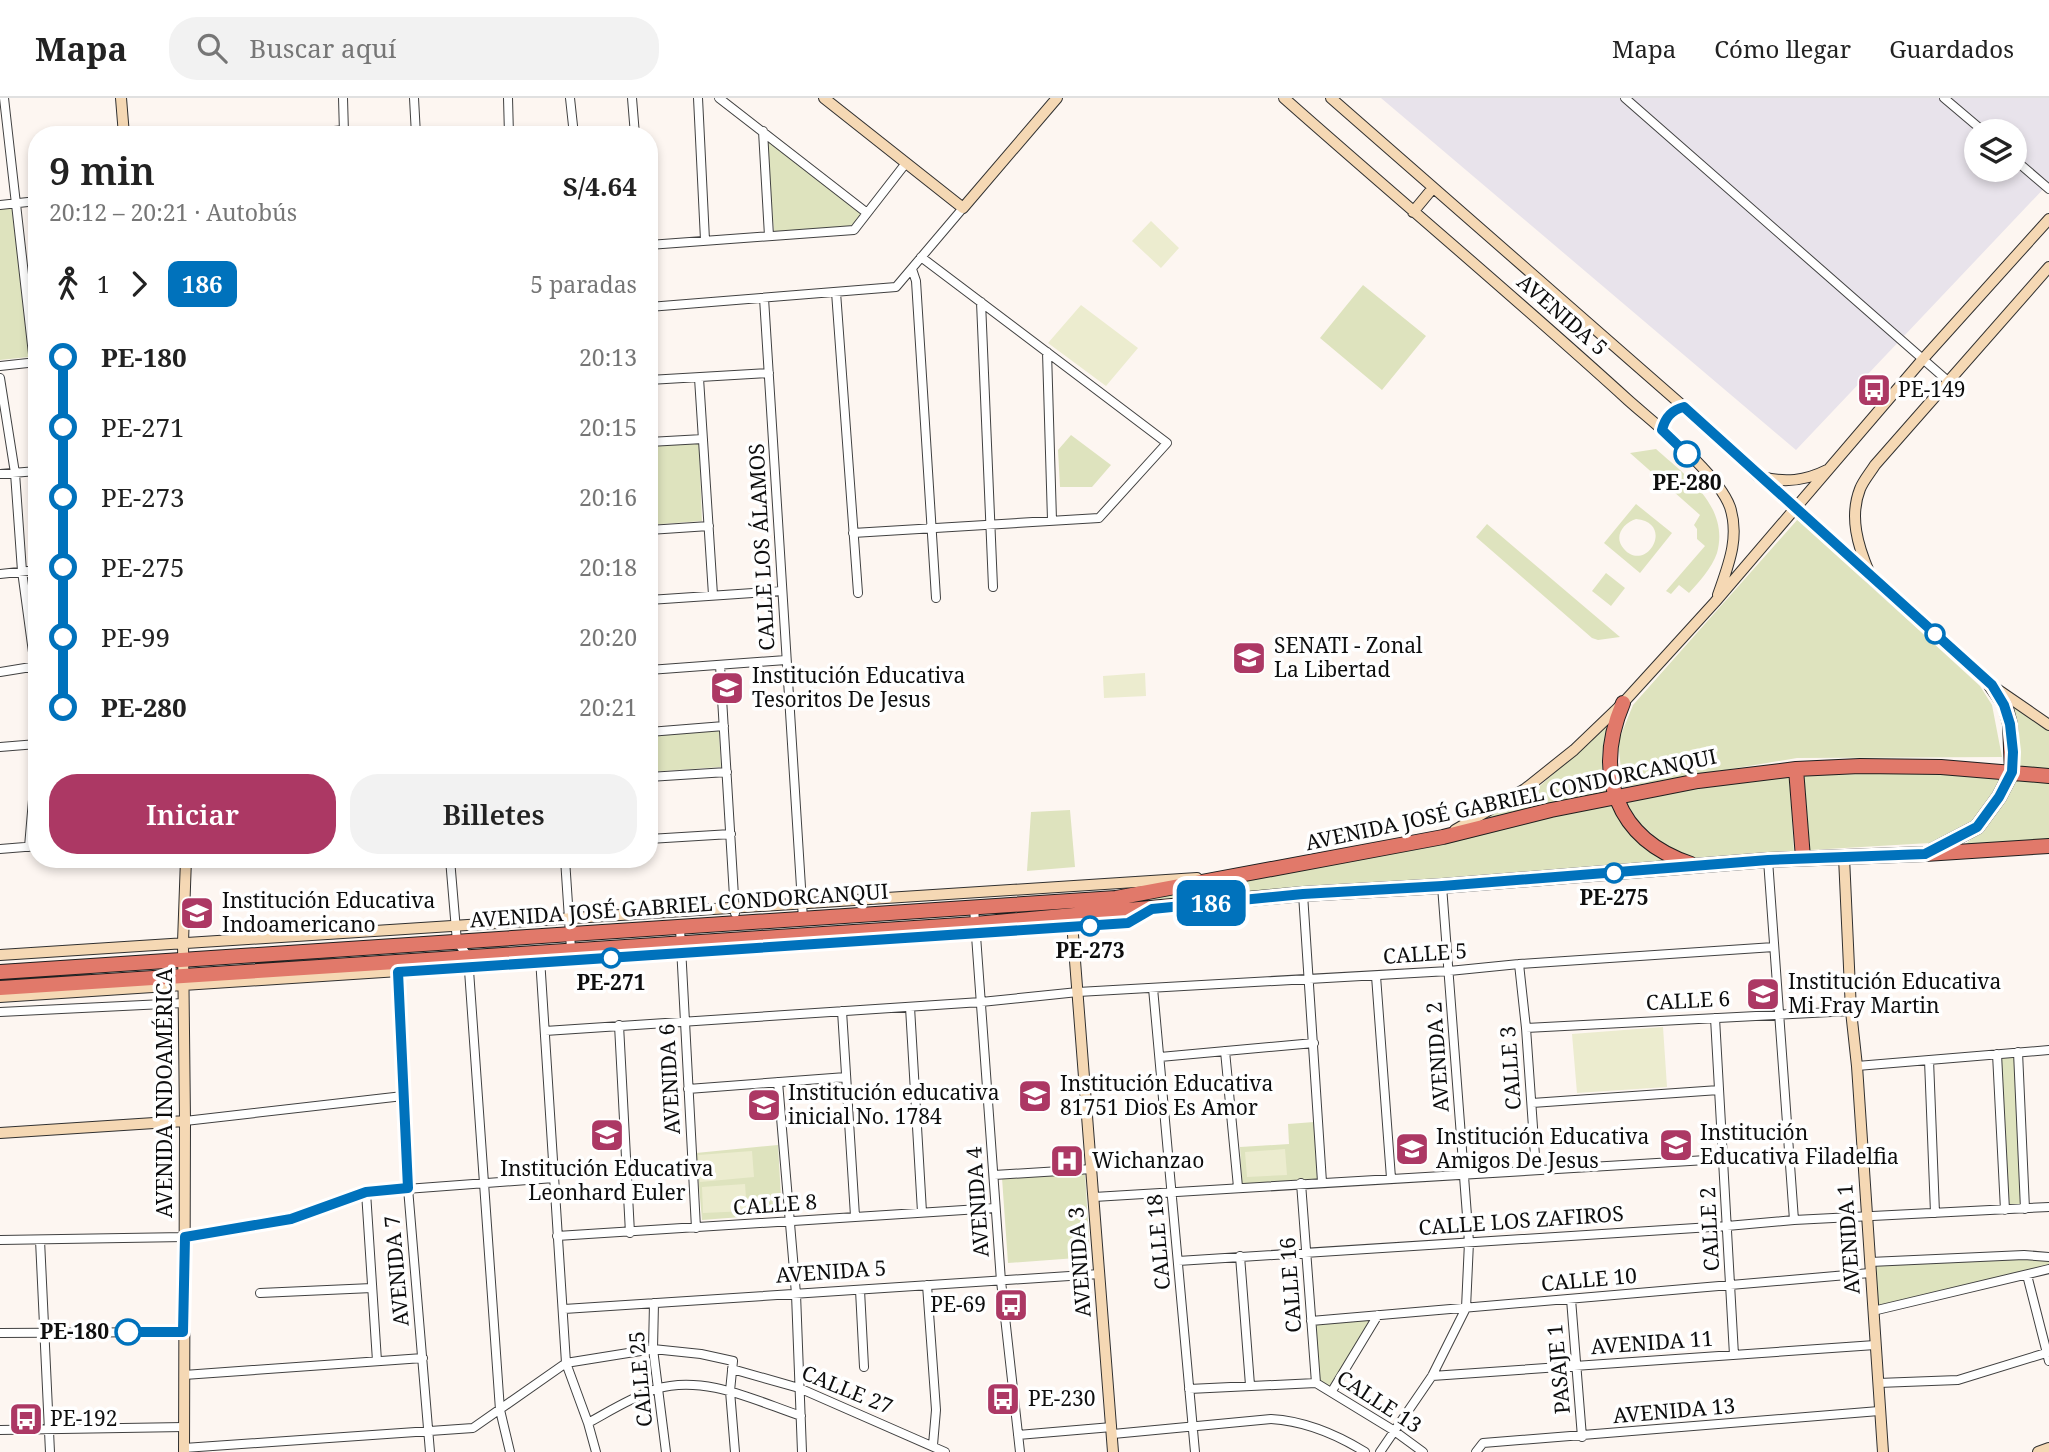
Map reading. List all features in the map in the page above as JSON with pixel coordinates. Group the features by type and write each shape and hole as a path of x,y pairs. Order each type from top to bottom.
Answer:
{"highway":[{"path":"1925,854 1977,827 1999,797 2012,772 2010,724 2004,705 1992,685"},
{"path":"1623,703 1614,725 1609,749 1610,773 1616,797 1629,821 1647,842 1671,857 1697,866"},
{"name":"AVENIDA JOSÉ GABRIEL CONDORCANQUI","path":"680,942 736,924 803,919 974,908 1072,915 1116,898 1443,837 1551,810 1698,781 1796,769 1860,766 1941,767 2049,776"},
{"path":"1796,769 1803,858"},
{"name":"AVENIDA JOSÉ GABRIEL CONDORCANQUI","path":"0,972 457,942 680,942 976,929 1072,915 1303,894 1442,886 1768,860 2049,846"},
{"name":"AVENIDA JOSÉ GABRIEL CONDORCANQUI","path":"0,988 398,967 540,956 571,942"}],"street":[{"path":"5,98 28,296"},
{"path":"121,98 123,126"},
{"path":"343,98 344,126"},
{"path":"414,98 416,126"},
{"path":"508,98 509,126"},
{"path":"570,98 573,126"},
{"path":"632,98 634,126"},
{"path":"698,98 705,240"},
{"path":"720,98 867,212"},
{"path":"824,98 963,208"},
{"path":"658,306 896,287 1057,98"},
{"name":"AVENIDA 5","path":"1284,98 1662,430 1709,475 1730,506 1735,535 1732,554 1716,602"},
{"name":"AVENIDA 5","path":"1331,98 1684,407 1758,476 1798,508 1871,578 1992,685 2049,725"},
{"path":"1625,98 1949,382"},
{"path":"1944,98 1969,119"},
{"path":"763,131 769,236"},
{"path":"658,243 854,230 906,163"},
{"path":"2027,170 2049,189"},
{"path":"1413,212 1432,188"},
{"path":"0,205 28,202"},
{"path":"1443,837 1525,789 1574,750 1623,703 1716,602 1923,359 2049,219"},
{"path":"853,533 1099,518 1167,443 921,257"},
{"path":"1871,578 1858,545 1855,515 1860,489 1875,465 2049,267"},
{"path":"912,269 916,281 936,598"},
{"path":"836,292 858,593"},
{"name":"CALLE LOS ÁLAMOS","path":"764,298 803,919"},
{"path":"981,302 993,587"},
{"path":"1047,352 1052,520"},
{"path":"0,366 28,364"},
{"path":"658,380 769,373"},
{"path":"699,378 713,595"},
{"path":"0,379 15,473 22,572 28,612"},
{"path":"1662,430 1669,415 1675,409 1684,407"},
{"path":"658,442 703,439"},
{"path":"1758,476 1777,481 1796,481 1815,476 1832,467"},
{"path":"0,474 28,472"},
{"path":"658,529 709,526"},
{"path":"0,574 28,571"},
{"path":"658,599 782,591"},
{"path":"658,669 786,660"},
{"path":"720,665 736,924"},
{"path":"0,672 28,667"},
{"path":"658,731 724,726"},
{"path":"0,747 28,745"},
{"path":"658,776 727,772"},
{"path":"658,838 731,834"},
{"path":"0,849 28,847"},
{"name":"AVENIDA 1","path":"1844,857 1851,1011 1883,1452"},
{"path":"1768,860 1794,1220"},
{"name":"AVENIDA INDOAMÉRICA","path":"184,1450 183,942 186,868"},
{"path":"451,868 457,942 468,961 500,1410 510,1452"},
{"path":"566,868 571,942"},
{"name":"AVENIDA JOSÉ GABRIEL CONDORCANQUI","path":"0,955 735,906 1138,881 1234,878"},
{"name":"AVENIDA 2","path":"1380,1452 1432,1376 1466,1308 1469,1242 1442,886"},
{"path":"1303,894 1322,1182"},
{"name":"AVENIDA 4","path":"974,908 1001,1281 1020,1452"},
{"name":"AVENIDA 3","path":"1072,915 1113,1452"},
{"name":"AVENIDA JOSÉ GABRIEL CONDORCANQUI","path":"540,956 680,942"},
{"name":"AVENIDA 6","path":"680,942 696,1228"},
{"name":"CALLE 5","path":"545,1031 981,1002 1078,992 1376,976 1774,947"},
{"path":"540,956 566,1363 596,1452"},
{"name":"CALLE 3","path":"1519,964 1532,1103 1535,1170"},
{"name":"AVENIDA 7","path":"398,967 408,1188 430,1452"},
{"path":"1376,976 1391,1178"},
{"name":"AVENIDA JOSÉ GABRIEL CONDORCANQUI","path":"0,997 184,979"},
{"name":"CALLE 18","path":"1153,988 1195,1452"},
{"path":"0,1012 184,1003"},
{"path":"910,1007 922,1212"},
{"path":"842,1011 855,1216"},
{"name":"CALLE 6","path":"1526,1028 1851,1011"},
{"name":"CALLE 2","path":"1715,1017 1734,1355"},
{"path":"619,1025 630,1233"},
{"path":"1160,1057 1314,1043"},
{"path":"1857,1066 2049,1049"},
{"path":"1225,1051 1238,1188"},
{"path":"2018,1052 2025,1209"},
{"path":"1997,1054 2005,1210"},
{"path":"1929,1060 1935,1213"},
{"path":"688,1089 846,1077"},
{"path":"778,1082 796,1294 802,1452"},
{"path":"1532,1103 1719,1090"},
{"path":"0,1133 185,1121 402,1096"},
{"path":"1094,1196 1723,1159"},
{"path":"994,1175 1092,1169"},
{"path":"0,1240 185,1237 291,1219 366,1192 554,1178"},
{"name":"CALLE 16","path":"1301,1184 1316,1383"},
{"path":"366,1192 377,1361"},
{"name":"CALLE LOS ZAFIROS","path":"1178,1261 1794,1220 2049,1207"},
{"name":"CALLE 8","path":"557,1236 995,1208"},
{"path":"40,1240 50,1452"},
{"name":"CALLE 10","path":"1311,1321 1730,1285 1870,1267 2024,1255 2049,1257"},
{"path":"1240,1256 1250,1385"},
{"path":"1873,1311 2049,1269"},
{"name":"AVENIDA 5","path":"564,1309 1100,1274"},
{"path":"1878,1383 1958,1380 2049,1355 2027,1275"},
{"path":"927,1285 936,1410 933,1445"},
{"path":"260,1293 372,1288"},
{"path":"860,1290 864,1367"},
{"name":"PASAJE 1","path":"1571,1299 1583,1437"},
{"name":"CALLE 25","path":"653,1303 653,1349 666,1452"},
{"path":"1332,1391 1378,1315"},
{"path":"0,1333 183,1332"},
{"name":"AVENIDA 11","path":"1432,1376 1875,1345"},
{"path":"184,1450 473,1428 566,1363 653,1349"},
{"name":"CALLE 27","path":"653,1349 701,1354 733,1361 732,1369 799,1388 946,1452"},
{"path":"184,1375 423,1358"},
{"path":"732,1369 730,1391 735,1452"},
{"name":"CALLE 13","path":"1189,1389 1316,1383 1393,1430 1423,1452"},
{"path":"588,1423 639,1395 659,1388 691,1384 730,1391 801,1416"},
{"name":"AVENIDA 13","path":"1476,1452 1483,1443 1879,1411"},
{"path":"1018,1435 1193,1427 1271,1419 1296,1420 1345,1440 1365,1452"},
{"path":"0,1430 184,1427"},
{"path":"2038,1452 2049,1448"}],"shaded area":[{"path":"1381,98 2049,98 2049,183 1796,450"}],"green space":[{"path":"766,138 862,213 851,227 774,232"},
{"path":"13,208 28,357 0,360 0,209"},
{"path":"1151,221 1179,248 1161,268 1132,241"},
{"path":"1363,285 1426,336 1382,390 1320,338"},
{"path":"1081,305 1138,348 1106,386 1048,343"},
{"path":"1071,435 1111,465 1092,487 1060,487 1058,450"},
{"path":"699,443 702,521 658,524 658,445"},
{"path":"1656,449 1702,493 1717,521 1719,536 1715,559 1689,593 1679,585 1671,594 1666,591 1705,546 1697,539 1694,525 1700,515 1630,453"},
{"path":"1636,504 1672,533 1640,573 1604,543","holes":["1636,519 1648,522 1656,537 1653,545 1648,552 1632,555 1624,549 1619,540 1621,531"]},
{"path":"1798,519 1980,686 1992,705 2002,757 1797,758 1623,787 1618,742 1633,705"},
{"path":"1487,524 1620,637 1598,640 1592,638 1476,537"},
{"path":"1606,573 1625,588 1611,606 1592,591"},
{"path":"1145,673 1146,696 1104,698 1103,676"},
{"path":"2009,702 2049,728 2049,770 2017,768 2018,735"},
{"path":"1608,725 1602,758 1603,774 1609,791 1475,824 1532,793"},
{"path":"719,730 721,767 658,771 658,735"},
{"path":"1940,773 2003,779 1973,820 1930,843 1810,850 1804,775"},
{"path":"1789,775 1794,852 1699,860 1668,849 1639,822 1624,800"},
{"path":"2014,778 2049,780 2049,841 1963,846 1994,816"},
{"path":"1613,803 1623,823 1636,839 1652,853 1672,863 1132,901 1449,841"},
{"path":"1070,810 1075,867 1027,871 1031,812"},
{"path":"1663,1027 1667,1087 1577,1093 1572,1034"},
{"path":"2018,1052 2025,1209 2005,1210 1997,1054"},
{"path":"1314,1122 1317,1179 1242,1184 1240,1147 1289,1144 1288,1124"},
{"path":"778,1145 782,1214 702,1220 696,1153"},
{"path":"1285,1149 1287,1175 1247,1177 1245,1152"},
{"path":"752,1151 754,1177 700,1182 698,1155"},
{"path":"1085,1172 1090,1257 1008,1263 1002,1178"},
{"path":"745,1184 747,1211 703,1213 702,1187"},
{"path":"2049,1257 2049,1269 1876,1310 1870,1262"},
{"path":"1378,1315 1332,1391 1316,1383 1311,1321"}],"bus line":[{"name":"186","path":"128,1332 183,1332 185,1237 291,1219 366,1192 408,1188 398,972 1073,928 1128,923 1152,909 1303,894 1442,886 1768,860 1925,854 1977,827 1999,797 2012,772 2010,724 2004,705 1992,685 1684,407 1675,409 1669,415 1662,430 1687,454"}],"place":[{"name":"PE-149","path":"1874,390"},
{"name":"PE-280","path":"1687,454"},
{"name":"SENATI - Zonal La Libertad","path":"1249,658"},
{"name":"Institución Educativa Tesoritos De Jesus","path":"727,688"},
{"name":"PE-275","path":"1614,873"},
{"name":"Institución Educativa Indoamericano","path":"197,913"},
{"name":"PE-273","path":"1090,926"},
{"name":"PE-271","path":"611,958"},
{"name":"Institución Educativa Mi Fray Martin","path":"1763,994"},
{"name":"Institución Educativa 81751 Dios Es Amor","path":"1035,1096"},
{"name":"Institución educativa inicial No. 1784","path":"764,1105"},
{"name":"Institución Educativa Leonhard Euler","path":"607,1135"},
{"name":"Institución Educativa Filadelfia","path":"1676,1145"},
{"name":"Institución Educativa Amigos De Jesus","path":"1412,1149"},
{"name":"Wichanzao","path":"1067,1161"},
{"name":"PE-69","path":"1011,1305"},
{"name":"PE-180","path":"128,1332"},
{"name":"PE-230","path":"1003,1399"},
{"name":"PE-192","path":"26,1419"}]}
